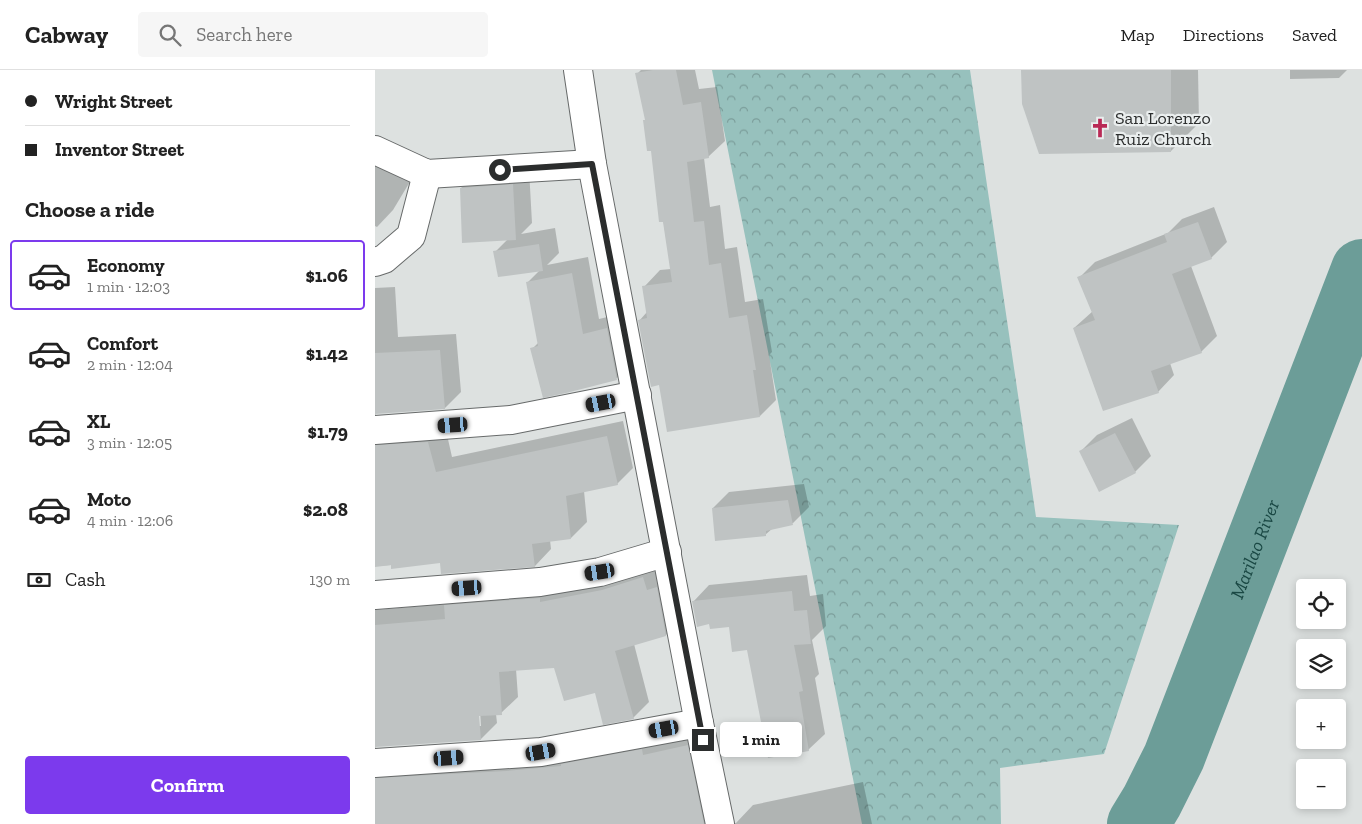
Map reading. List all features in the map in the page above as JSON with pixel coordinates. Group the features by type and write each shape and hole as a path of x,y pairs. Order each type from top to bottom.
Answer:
{"street":[{"path":"578,70 592,164 720,824"},
{"path":"375,150 427,174 592,164"},
{"path":"375,262 384,260 411,236 427,174"},
{"path":"375,430 511,420 637,396"},
{"path":"375,595 540,582 600,572 667,552"},
{"path":"375,763 541,752 699,723"}],"green space":[{"path":"712,70 970,70 1036,517 1179,525 1104,754 1000,768 1001,824 862,824"}],"building":[{"path":"653,70 676,70 683,105 701,102 709,158 687,162 694,222 704,221 709,265 721,263 729,318 747,315 756,370 753,370 760,417 667,432 659,385 651,387 638,320 647,318 642,286 672,282 663,222 659,222 651,151 647,151 643,120 645,120 635,73"},
{"name":"San Lorenzo Ruiz Church","path":"1021,70 1171,70 1171,152 1039,154 1022,104"},
{"path":"513,184 516,240 462,243 460,188"},
{"path":"1198,222 1212,259 1172,274 1202,353 1151,371 1159,393 1103,411 1073,328 1095,320 1077,277 1167,242 1164,234"},
{"path":"539,244 543,271 498,277 493,251"},
{"path":"572,273 583,334 607,328 617,380 543,398 530,348 538,346 526,282"},
{"path":"440,350 445,409 375,414 375,353"},
{"path":"1115,433 1136,473 1099,492 1079,451"},
{"path":"607,436 618,485 566,496 571,539 532,544 535,567 441,574 440,563 391,569 391,565 375,567 375,445 428,442 436,472"},
{"path":"788,500 793,525 766,531 766,536 715,541 712,508"},
{"path":"643,577 647,590 657,587 666,636 615,651 634,719 603,725 595,693 564,701 554,668 499,672 502,715 479,716 481,740 375,747 375,625 445,619 444,605 540,598 540,602 602,590"},
{"path":"792,591 794,611 807,610 811,644 794,645 803,691 799,692 809,751 768,758 747,650 732,652 729,627 710,629 709,624 697,627 692,601"},
{"path":"688,745 704,824 375,824 375,778 561,766 561,764 642,749 643,755"}],"waterway":[{"name":"Marilao River","path":"1138,824 1174,757 1362,270"}],"place":[{"name":"San Lorenzo Ruiz Church","path":"1100,128"}],"route":[{"path":"500,170 592,164 703,740"}]}
